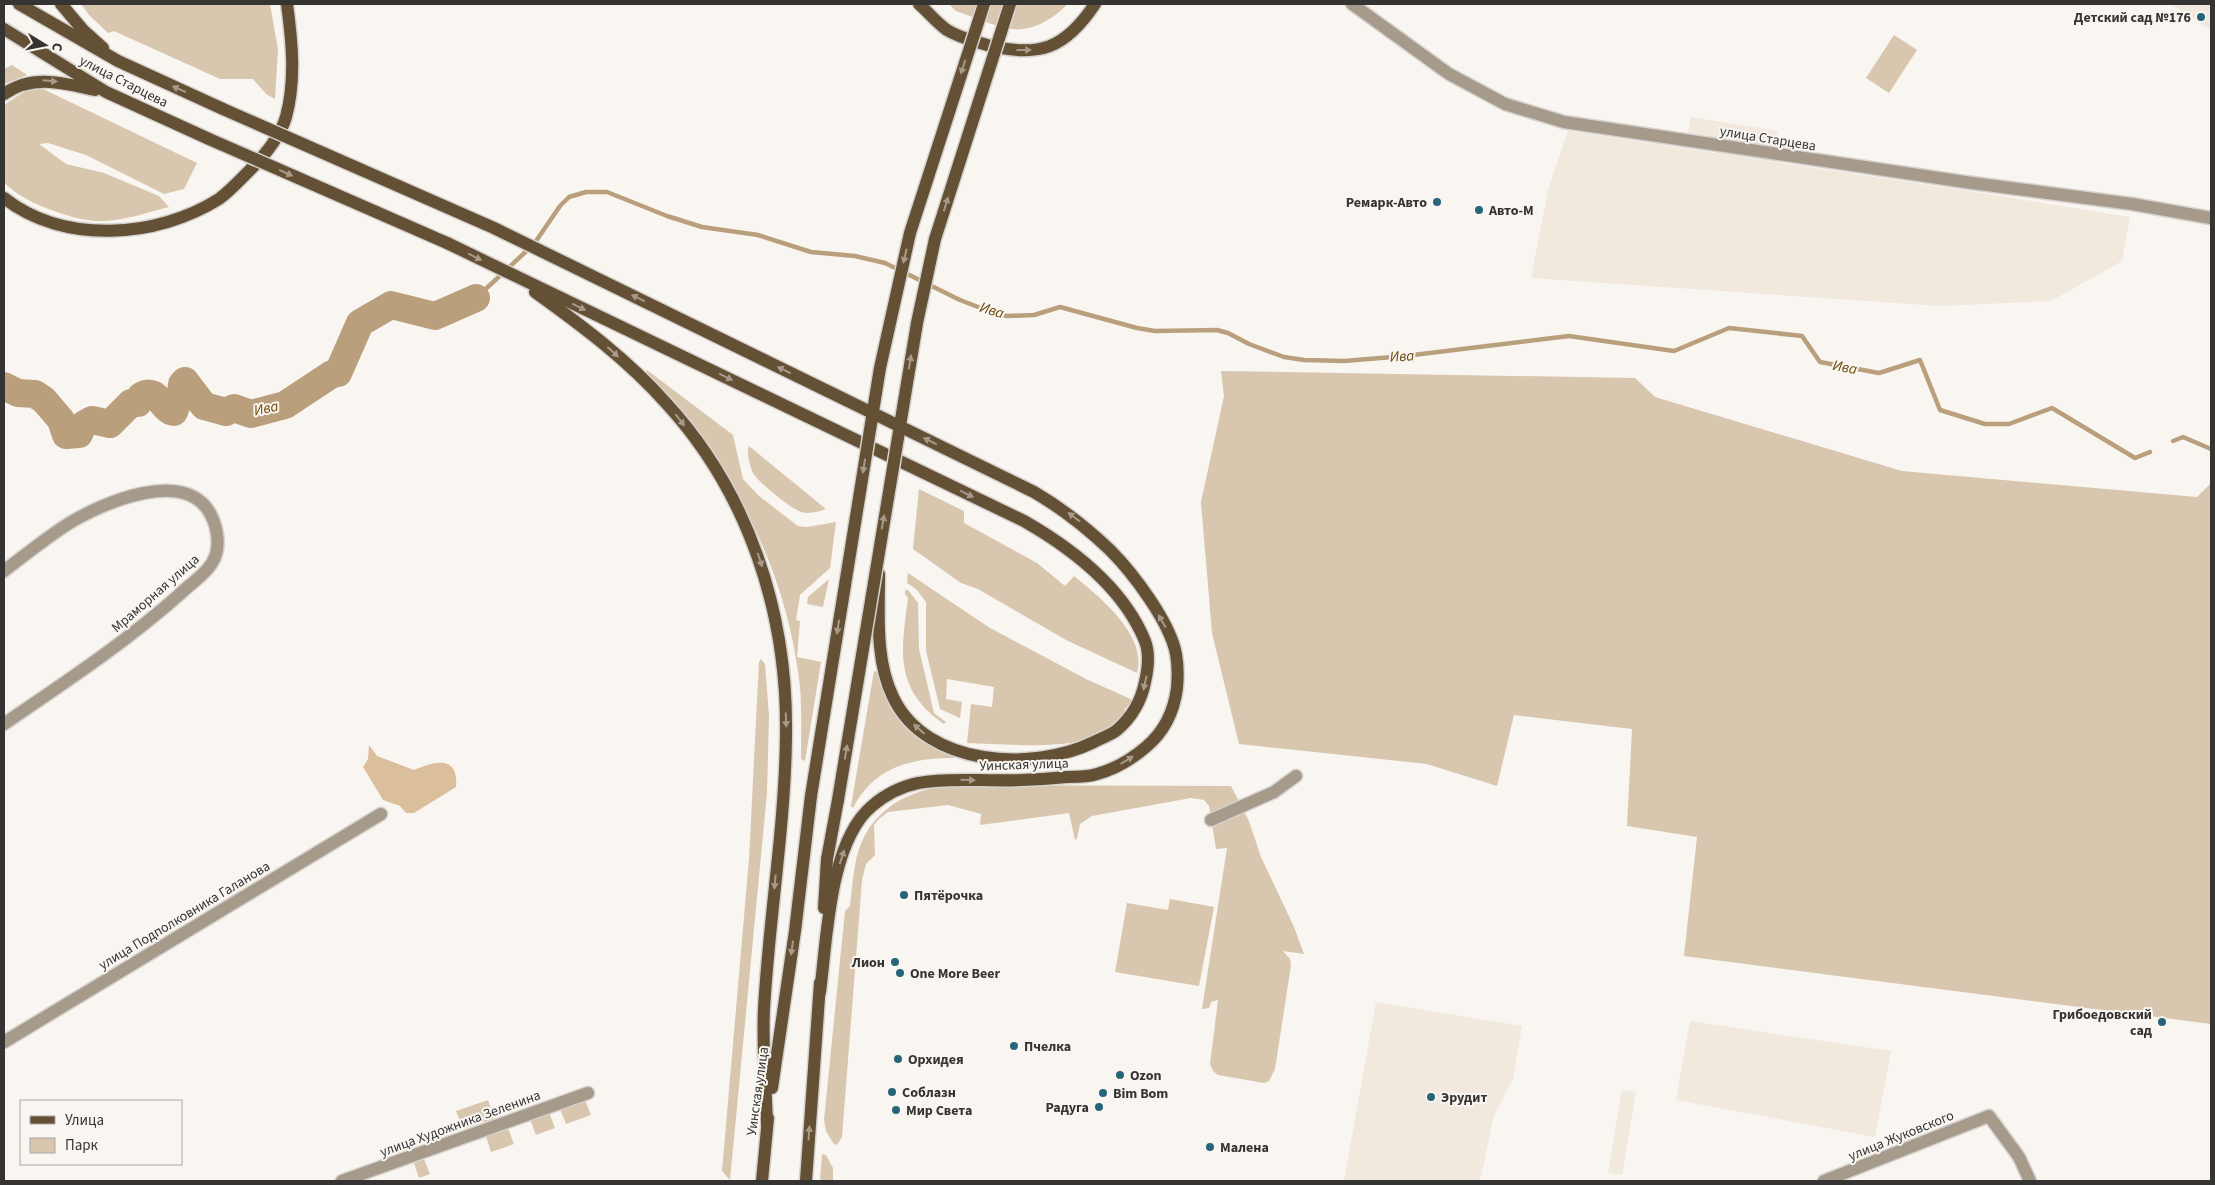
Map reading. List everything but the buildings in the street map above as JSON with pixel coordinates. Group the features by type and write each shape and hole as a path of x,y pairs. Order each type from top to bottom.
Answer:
{"main road":[{"name":"улица Старцева","path":"19,4 118,61 494,228 1034,492 1062,508 1083,524 1110,550"},
{"path":"5,198 39,217 62,225 113,232 170,222 194,213 220,198 259,161 274,141 286,118 293,56 287,4"},
{"name":"Уинская улица","path":"762,1181 767,1125 795,931 811,796 880,368 910,233 984,4"},
{"path":"878,552 917,322 935,239 1010,4"},
{"path":"923,6 947,30 967,39 1010,50 1040,50 1068,37 1080,25 1095,4"},
{"path":"64,6 83,30 118,61"},
{"name":"улица Старцева","path":"4,29 106,92 504,270"},
{"path":"4,94 20,85 46,80 106,92"},
{"path":"504,270 597,338 648,383 668,404 720,476 745,521 761,562 774,607 785,691 786,735 764,1011 767,1125"},
{"name":"Уинская улица","path":"504,270 1024,521 1048,535 1089,566 1108,584 1127,609 1146,642 1148,665 1137,708 1116,731 1082,748 1043,759 1006,759 964,754 946,747 927,736 909,720 893,698 884,671 880,636 878,552"},
{"name":"Уинская улица","path":"820,992 836,876 846,845 858,822 872,806 894,792 916,782 940,779 1016,780 1094,775 1120,765 1155,739 1174,705 1178,678 1176,653 1163,622 1127,567 1110,550"},
{"name":"Уинская улица","path":"806,1181 820,992 827,859 878,552"}],"street":[{"name":"улица Старцева","path":"1352,4 1449,74 1505,104 1564,122 1972,183 2132,204 2211,218"},
{"name":"Мраморная улица","path":"4,571 54,534 81,517 116,502 150,492 177,491 193,498 210,513 217,533 214,561 156,615 94,662 4,724"},
{"path":"1211,820 1274,792 1296,776"},
{"name":"улица Подполковника Галанова","path":"4,1042 381,814"},
{"name":"улица Художника Зеленина","path":"342,1181 588,1093"},
{"name":"улица Жуковского","path":"1824,1181 1989,1116 2019,1157 2030,1181"}],"shaded area":[{"name":"Детский сад №176","path":"2171,4 2211,4 2211,30"},
{"path":"1691,117 1778,131 1776,147 1688,133"},
{"path":"1568,131 2130,217 2122,261 2051,301 1940,306 1531,278 1548,190"},
{"path":"369,745 377,756 414,770 437,763 450,765 456,777 456,787 414,813 406,813 400,806 383,800 363,767 368,759"},
{"name":"Эрудит","path":"1376,1002 1522,1026 1513,1079 1494,1115 1480,1181 1344,1181"},
{"path":"1690,1021 1891,1051 1875,1137 1676,1100"},
{"path":"1622,1090 1636,1092 1622,1175 1608,1173"}],"green space":[{"path":"81,4 270,4 278,49 275,99 266,94 253,79 220,79 114,31 108,33 89,15"},
{"path":"949,4 1067,4 1050,19 1042,23 1027,28 1012,29 956,11"},
{"path":"1894,35 1917,50 1889,93 1866,78"},
{"path":"12,65 27,75 4,84 4,69"},
{"path":"41,88 197,163 184,189 164,194 86,155 48,143 39,144 66,164 104,173 159,196 169,207 124,219 96,221 60,213 21,196 4,182 4,105 25,91"},
{"path":"647,370 733,435 743,479 759,496 798,526 807,527 836,522 830,568 800,595 796,620 800,621 797,657 821,662 805,761 801,759 801,696 793,642 782,599 767,557 749,517 728,479 676,407 646,373"},
{"path":"1221,371 1635,378 1655,397 1902,471 2197,497 2211,483 2211,1024 1684,956 1697,837 1627,826 1632,729 1514,715 1497,786 1427,764 1239,744 1212,633 1201,502 1224,396"},
{"path":"749,446 826,509 805,513 794,509 774,494 753,473 748,456"},
{"path":"919,489 964,511 964,523 1037,563 1065,586 1074,576 1085,585 1108,606 1129,632 1139,659 1137,673 1066,640 978,589 961,583 913,549"},
{"path":"908,573 990,628 1088,680 1133,700 1124,710 1127,713 1110,730 1096,737 1079,741 1041,745 967,743 971,704 992,707 994,687 947,679 946,699 962,702 960,718 940,709 926,651 926,602 916,589 907,583"},
{"path":"829,579 823,607 807,604 808,597"},
{"path":"905,590 908,590 918,603 919,649 934,713 946,722 944,724 928,711 916,697 909,683 903,652 908,598"},
{"path":"761,659 765,664 769,716 767,793 730,1180 722,1171 749,859 759,662"},
{"path":"874,671 882,673 892,701 955,753 954,758 938,758 909,763 883,774 862,794 853,808 851,806"},
{"path":"951,785 1231,786 1249,821 1261,857 1294,927 1304,954 1283,951 1290,959 1291,965 1275,1069 1269,1081 1264,1083 1218,1075 1213,1071 1210,1064 1218,1000 1211,1002 1209,1008 1202,1009 1227,848 1216,849 1209,806 1204,800 1191,798 1092,816 1080,824 1075,840 1069,813 980,825 981,814 948,805 888,812 874,825 875,855 866,864 862,880 842,1137 837,1145 833,1143 826,1131 824,1120 845,911 850,906 857,856 871,826 892,805 919,792"},
{"path":"1170,899 1214,907 1199,986 1115,972 1127,903 1168,910"},
{"path":"488,1100 494,1119 463,1129 456,1111"},
{"path":"585,1100 591,1115 566,1124 560,1109"},
{"path":"549,1112 555,1128 536,1135 530,1119"},
{"path":"508,1128 514,1144 491,1152 486,1136"},
{"path":"822,1154 826,1155 833,1168 833,1181 820,1181"},
{"path":"424,1159 430,1174 419,1178 414,1163"}],"waterway":[{"name":"Ива","path":"476,298 534,244 560,206 569,197 586,192 607,192 667,216 702,227 758,235 811,252 855,256 885,263 960,300 1007,316 1034,315 1060,307 1137,328 1155,331 1217,330 1284,357 1304,360 1344,361 1405,356 1569,336 1674,351 1729,328 1802,336 1820,362 1879,373 1920,360 1940,410 1985,424 2009,424 2052,408 2135,458 2150,452"},
{"name":"Ива","path":"4,386 18,393 35,394 44,400 61,420 66,435 79,434 83,425 92,420 110,424 131,403 138,403 141,396 147,394 152,394 174,412 181,393 182,384 185,381 204,406 226,412 234,408 251,414 285,405 332,374 338,373 360,323 391,305 435,316 476,298"},
{"name":"Ива","path":"2173,441 2183,437 2211,449"}],"place":[{"name":"Детский сад №176","path":"2201,17"},
{"name":"Ремарк-Авто","path":"1437,202"},
{"name":"Авто-М","path":"1479,210"},
{"name":"Пятёрочка","path":"904,895"},
{"name":"Лион","path":"895,962"},
{"name":"One More Beer","path":"900,973"},
{"name":"Грибоедовский сад","path":"2162,1022"},
{"name":"Пчелка","path":"1014,1046"},
{"name":"Орхидея","path":"898,1059"},
{"name":"Ozon","path":"1120,1075"},
{"name":"Соблазн","path":"892,1092"},
{"name":"Bim Bom","path":"1103,1093"},
{"name":"Эрудит","path":"1431,1097"},
{"name":"Радуга","path":"1099,1107"},
{"name":"Мир Света","path":"896,1110"},
{"name":"Малена","path":"1210,1147"}]}
